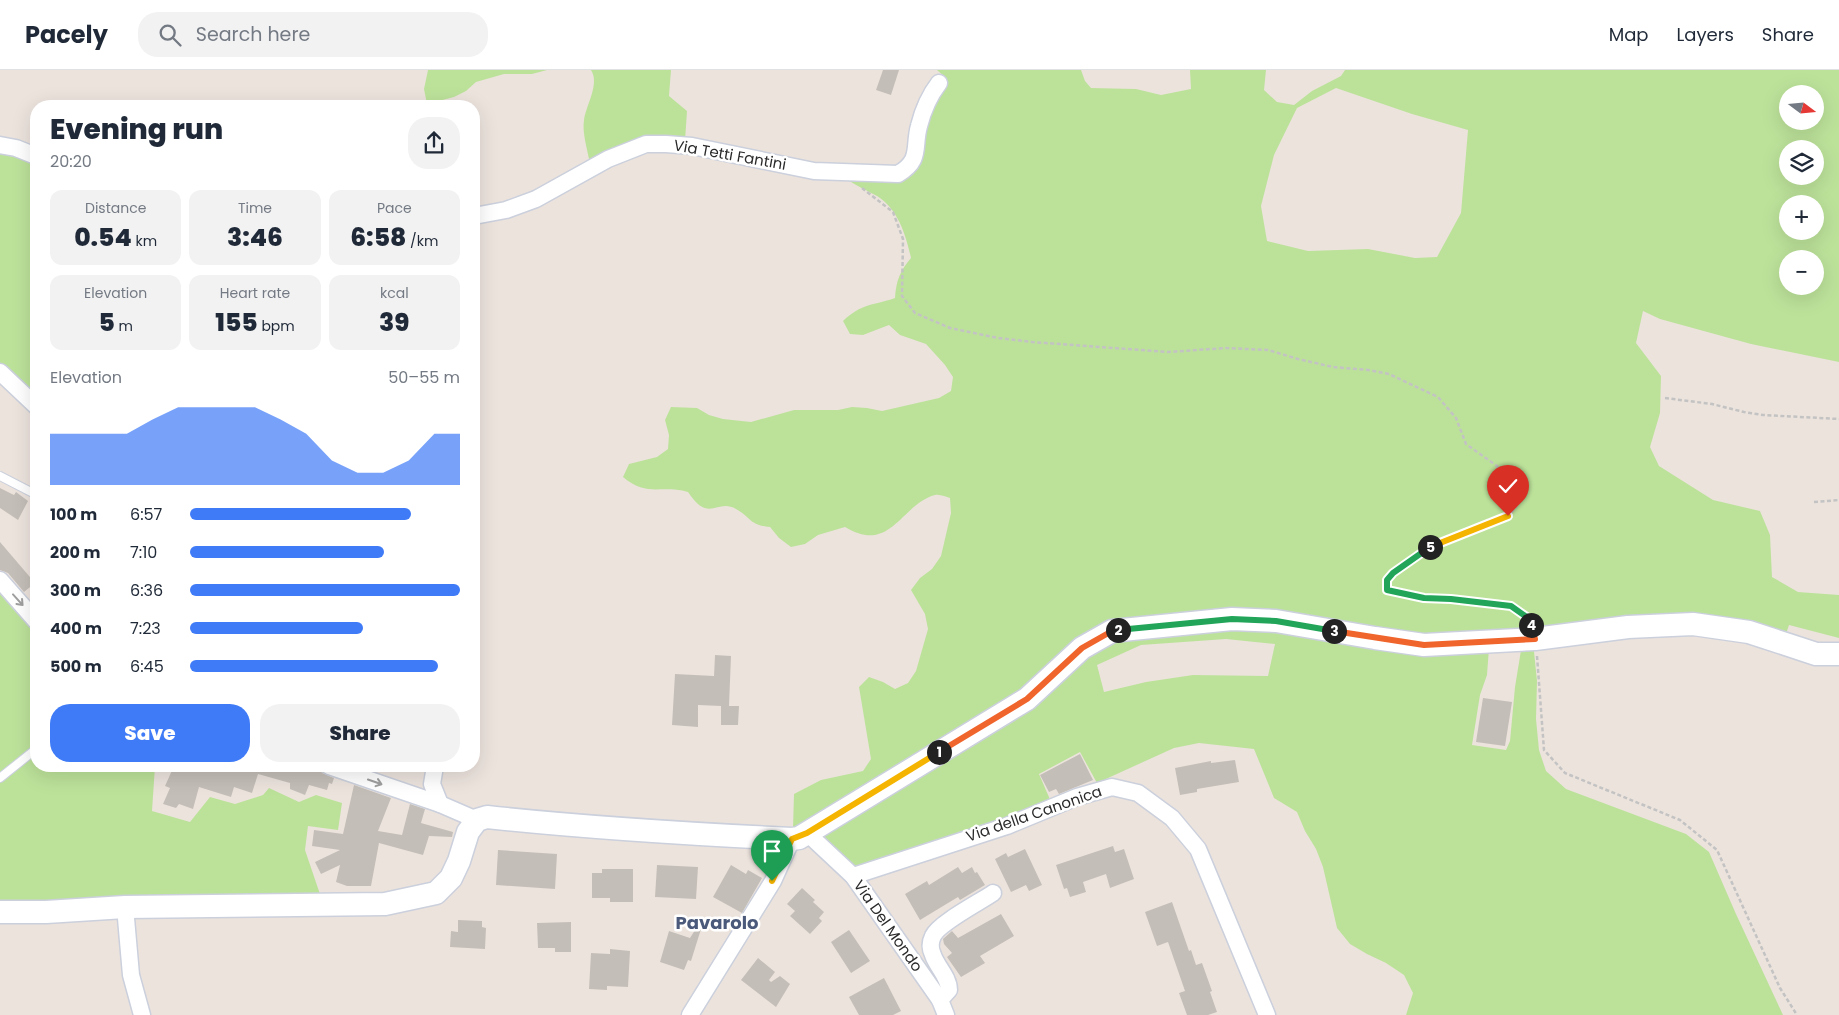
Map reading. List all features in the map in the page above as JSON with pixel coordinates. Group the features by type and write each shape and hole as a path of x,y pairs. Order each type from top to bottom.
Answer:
{"street":[{"name":"Via Tetti Fantini","path":"480,215 506,210 536,199 608,159 646,144 692,146 814,170 898,174 908,168 913,161 917,150 918,128 928,97 939,83"},
{"path":"0,145 16,148 30,154"},
{"path":"0,372 30,400"},
{"path":"0,580 30,614"},
{"path":"690,1015 772,881 807,839 1027,699 1082,648 1112,631 1232,619 1276,621 1424,645 1535,639 1628,627 1693,624 1749,632 1816,654 1839,654"},
{"path":"347,772 440,804 477,820 487,818 666,833 807,839"},
{"path":"434,772 432,784 440,804"},
{"name":"Via della Canonica","path":"853,876 1007,826 1077,797 1112,787 1138,793 1172,818 1198,849 1267,1015"},
{"path":"0,912 46,912 126,907 385,904 411,899 436,893 451,878 459,861 468,832 477,820"},
{"name":"Via Del Mondo","path":"807,839 853,876 940,1000 946,1015"},
{"path":"940,1000 949,990 949,984 933,956 930,946 932,936 939,928 993,893"},
{"path":"126,907 131,975 142,1015"}],"lane":[{"path":"0,476 30,491"},
{"path":"0,778 30,754"}],"path":[{"path":"840,172 893,212 903,239 902,296 915,313 950,328 998,338 1078,346 1168,352 1226,348 1268,350 1333,367 1389,374 1438,397 1456,418 1466,444 1498,466 1514,492 1516,507 1508,516 1426,549 1393,573 1387,580 1387,590 1424,598 1511,606 1528,618 1535,639 1544,750 1566,773 1680,820 1717,850 1780,988 1797,1015"},
{"path":"1665,398 1712,404 1763,415 1839,419"},
{"path":"1814,502 1839,500"}],"green space":[{"path":"428,70 547,70 532,74 504,74 476,82 466,91 442,100 426,100 424,89"},
{"path":"591,70 671,70 669,96 687,111 685,141 589,159 584,125 585,114 594,82"},
{"path":"937,70 1081,70 1085,81 1091,88 1136,89 1161,95 1191,89 1190,70 1266,70 1264,90 1277,102 1294,105 1312,91 1341,76 1345,70 1839,70 1839,362 1751,344 1660,319 1643,311 1636,343 1661,376 1660,413 1650,447 1659,466 1713,500 1760,511 1770,535 1772,577 1798,592 1839,595 1839,638 1789,625 1786,634 1524,630 1425,635 1109,621 1021,691 802,825 793,828 794,794 821,780 863,771 871,759 859,687 869,677 895,689 908,683 916,671 928,629 925,614 911,590 920,578 932,569 941,556 951,513 950,498 935,495 923,500 885,532 874,535 861,534 845,527 818,535 805,544 791,547 779,538 770,527 754,523 741,512 729,506 707,509 695,501 688,492 670,489 647,489 623,477 629,464 657,457 668,449 669,435 665,420 671,407 697,408 709,415 723,419 751,422 794,410 838,410 852,407 882,411 939,398 951,391 953,377 926,344 900,335 889,325 863,335 850,334 843,321 862,308 895,298 899,277 911,258 907,240 896,215 884,201 845,178 900,180 925,129 946,78","holes":["1336,88 1412,114 1468,130 1461,213 1437,257 1415,258 1368,249 1308,251 1267,241 1261,206 1274,155 1297,108"]},
{"path":"0,146 30,155 30,399 0,371"},
{"path":"0,586 30,620 30,772 155,772 152,811 190,822 210,797 235,804 263,795 269,788 299,802 316,795 342,803 338,830 308,826 305,850 322,900 0,908"},
{"path":"1199,624 1489,648 1487,675 1480,695 1472,745 1506,750 1510,741 1515,687 1522,644 1533,642 1537,681 1536,719 1539,750 1546,771 1566,789 1686,834 1709,852 1783,1015 1406,1015 1413,993 1404,975 1350,944 1337,928 1323,867 1316,849 1305,831 1297,812 1274,798 1254,749 1199,743 1174,748 1097,783 1080,752 1039,774 1052,804 856,874 813,834 1113,633","holes":["1226,639 1275,644 1268,676 1193,675 1146,682 1104,692 1097,665 1141,645"]}],"building":[{"path":"883,70 899,70 891,95 876,90"},
{"path":"0,488 14,495 16,492 28,501 18,520 0,508"},
{"path":"0,542 30,577 30,587 24,592 8,573 0,570"},
{"path":"715,655 731,656 729,706 739,706 738,725 721,725 721,706 698,705 698,727 672,725 675,674 714,676"},
{"path":"1483,698 1512,702 1505,746 1476,742"},
{"path":"1080,754 1093,780 1059,794 1056,789 1049,792 1040,775"},
{"path":"1235,760 1239,782 1197,789 1197,792 1180,795 1175,768 1211,761 1211,763"},
{"path":"171,772 322,772 334,778 332,784 329,783 327,790 309,785 305,795 290,789 290,783 258,774 252,793 234,787 231,797 199,787 193,809 179,804 176,808 163,804 170,788 165,786"},
{"path":"354,785 391,798 378,831 402,835 410,804 425,809 421,823 453,832 452,837 429,836 423,855 379,843 371,886 347,886 336,882 340,865 321,874 315,862 340,850 312,846 314,830 343,834"},
{"path":"1113,846 1115,852 1124,849 1134,879 1110,888 1106,874 1083,882 1086,892 1070,897 1067,888 1064,889 1056,865"},
{"path":"1025,849 1042,885 1029,891 1026,885 1011,892 995,859 1006,853 1008,857"},
{"path":"498,850 557,854 555,889 496,885"},
{"path":"657,865 698,867 696,899 655,897"},
{"path":"731,865 746,874 748,870 762,878 742,913 713,897"},
{"path":"958,867 962,873 972,867 985,885 960,900 958,897 920,920 905,894 927,881 929,885"},
{"path":"602,869 633,869 633,902 610,902 610,898 592,898 592,873 602,873"},
{"path":"802,888 824,912 819,918 822,921 810,934 790,916 795,911 787,904"},
{"path":"1172,902 1189,951 1191,950 1196,965 1202,963 1217,1012 1208,1015 1187,1015 1179,993 1185,991 1168,942 1157,946 1145,912"},
{"path":"1001,914 1014,936 980,956 985,963 961,977 947,957 952,953 944,944 943,939 952,931 958,938"},
{"path":"458,920 482,921 482,927 486,928 485,949 450,947 451,931 458,932"},
{"path":"571,922 571,952 555,952 555,948 538,948 537,923"},
{"path":"697,927 701,929 691,961 688,960 684,970 660,962 669,931 690,938"},
{"path":"849,930 870,961 851,973 831,942"},
{"path":"610,949 630,951 628,987 607,986 607,990 589,989 591,953 610,954"},
{"path":"758,958 775,972 769,980 771,982 780,976 790,984 776,1007 741,980"},
{"path":"884,978 901,1011 893,1015 859,1015 849,997"}],"district":[{"name":"Pavarolo","path":"717,923"}],"route":[{"path":"772,881 792,839 799,838 1027,699 1082,648 1112,631 1232,619 1276,621 1424,645 1535,639 1528,618 1511,606 1424,598 1387,590 1387,580 1393,573 1426,549 1508,516"}]}
